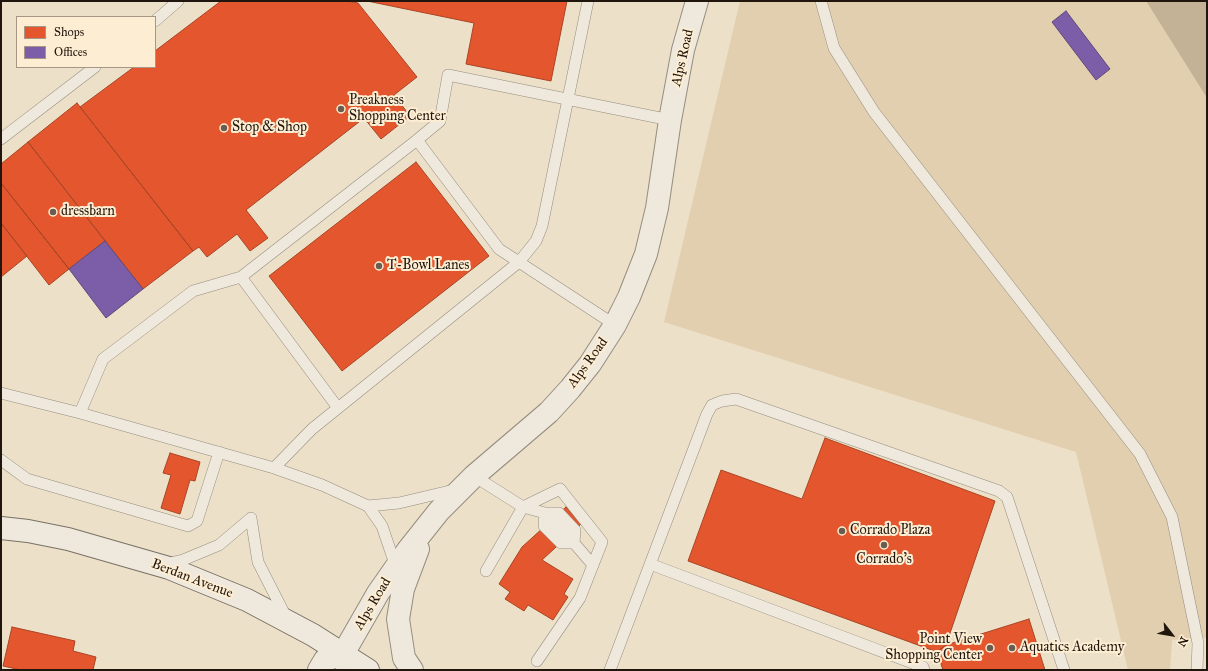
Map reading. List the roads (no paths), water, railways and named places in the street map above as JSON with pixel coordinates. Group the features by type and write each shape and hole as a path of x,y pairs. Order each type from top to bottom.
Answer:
{"street":[{"name":"Alps Road","path":"346,662 378,593 396,566 439,511 468,482 549,412 590,364 615,325 629,298 646,254 657,208 670,120 683,50 697,1"},
{"name":"Berdan Avenue","path":"1,528 28,531 68,539 169,568 247,600 313,635 346,662 368,670"},
{"path":"412,670 404,658 398,619 403,589 426,528"},
{"path":"319,670 325,660 346,662"}],"lane":[{"path":"156,20 178,1"},
{"path":"274,468 312,429 519,262 536,241 542,226 588,1"},
{"path":"821,1 834,48 874,112 1140,454 1172,517 1198,643 1197,670"},
{"path":"1,139 94,68"},
{"path":"80,413 103,359 192,291 241,277 417,140 440,120 448,75 670,120"},
{"path":"417,140 499,249 615,325"},
{"path":"241,277 338,408"},
{"path":"1,393 80,413 274,468 322,485 368,506 399,503 468,482 523,507 545,512 559,513 575,530 574,543 593,565"},
{"path":"610,670 707,414 712,405 722,401 736,399 998,491 1007,497 1064,670"},
{"path":"1,460 27,479 188,526 197,521 219,452"},
{"path":"486,571 523,507 560,489 602,542 580,598 537,661"},
{"path":"368,506 382,526 396,566"},
{"path":"545,512 544,526 560,543 574,543"},
{"path":"159,565 183,560 219,545 251,518 258,562 288,622"},
{"path":"650,564 923,667 924,670"}],"place":[{"name":"Preakness Shopping Center","path":"341,109"},
{"name":"Stop & Shop","path":"224,128"},
{"name":"dressbarn","path":"53,212"},
{"name":"T-Bowl Lanes","path":"379,266"},
{"name":"Corrado Plaza","path":"842,531"},
{"name":"Corrado's","path":"884,545"},
{"name":"Point View Shopping Center","path":"990,648"},
{"name":"Aquatics Academy","path":"1012,648"}]}
